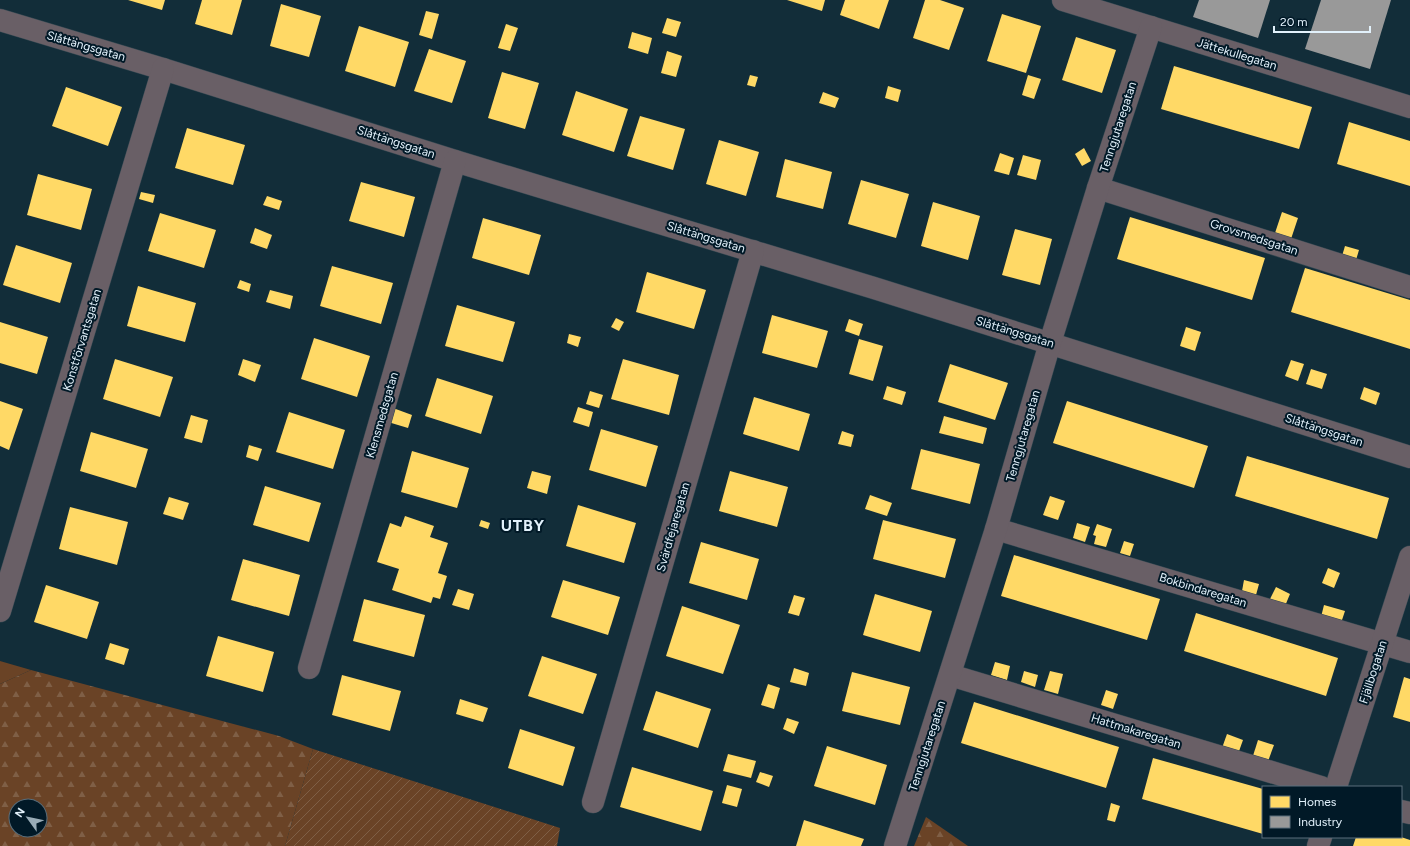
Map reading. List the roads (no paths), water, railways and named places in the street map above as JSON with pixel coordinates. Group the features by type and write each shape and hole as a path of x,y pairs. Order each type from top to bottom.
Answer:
{"street":[{"name":"Jättekullegatan","path":"1064,0 1410,107"},
{"name":"Slåttängsgatan","path":"0,20 1050,343 1410,457"},
{"name":"Tenngjutaregatan","path":"895,846 996,529 1050,343 1098,188 1151,27"},
{"name":"Konstförvantsgatan","path":"0,611 163,69"},
{"name":"Klensmedsgatan","path":"309,668 455,161"},
{"name":"Grovsmedsgatan","path":"1098,188 1410,287"},
{"name":"Svärdfejaregatan","path":"593,802 753,251"},
{"name":"Bokbindaregatan","path":"996,529 1410,652"},
{"name":"Fjällbogatan","path":"1336,786 1410,557"},
{"name":"Hattmakaregatan","path":"950,675 1318,786"}],"district":[{"name":"UTBY","path":"523,525"}]}
